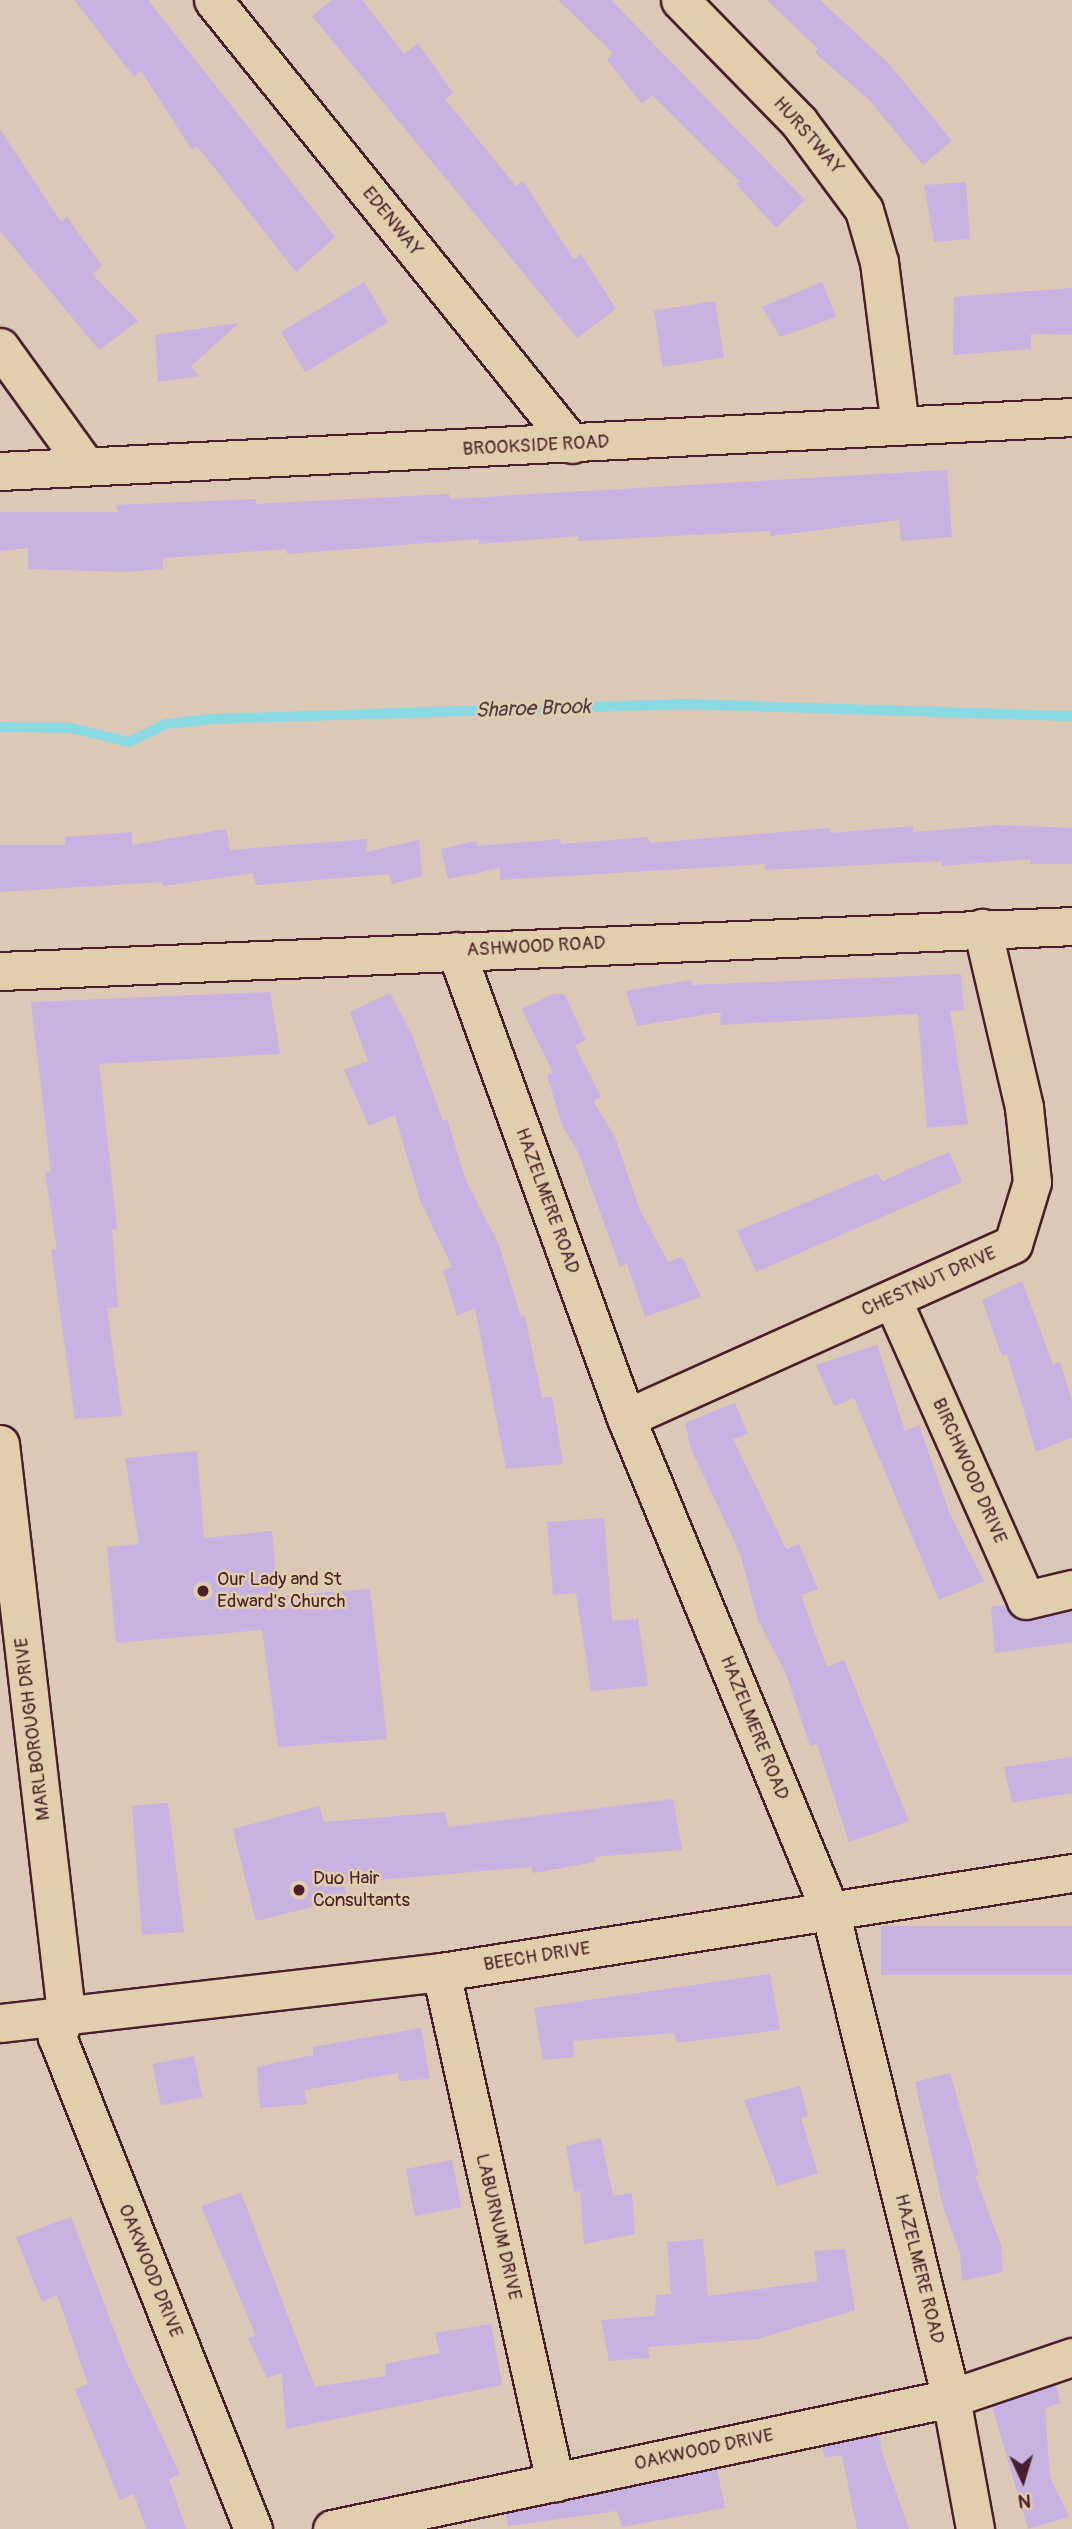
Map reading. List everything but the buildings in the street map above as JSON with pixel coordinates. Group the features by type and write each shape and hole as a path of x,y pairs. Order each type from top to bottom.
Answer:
{"street":[{"name":"EDENWAY","path":"213,0 572,444"},
{"name":"HURSTWAY","path":"680,0 799,122 864,210 879,262 900,426"},
{"path":"0,347 85,465"},
{"name":"BROOKSIDE ROAD","path":"0,471 1072,417"},
{"name":"ASHWOOD ROAD","path":"0,971 1072,926"},
{"name":"CHESTNUT DRIVE","path":"625,1418 1013,1244 1032,1182 1024,1107 982,928"},
{"name":"HAZELMERE ROAD","path":"456,951 625,1418 830,1911 951,2398 975,2529"},
{"name":"BIRCHWOOD DRIVE","path":"892,1298 1026,1600 1072,1589"},
{"name":"MARLBOROUGH DRIVE","path":"0,1444 66,2013"},
{"name":"BEECH DRIVE","path":"0,2023 66,2013 441,1972 1072,1873"},
{"name":"LABURNUM DRIVE","path":"441,1972 555,2482"},
{"name":"OAKWOOD DRIVE","path":"66,2013 57,2037 253,2529"},
{"name":"OAKWOOD DRIVE","path":"332,2529 951,2398 1072,2357"}],"waterway":[{"name":"Sharoe Brook","path":"0,727 71,728 129,742 166,724 211,719 685,704 1072,716"}],"place":[{"name":"Our Lady and St Edward's Church","path":"203,1591"},
{"name":"Duo Hair Consultants","path":"299,1890"}]}
